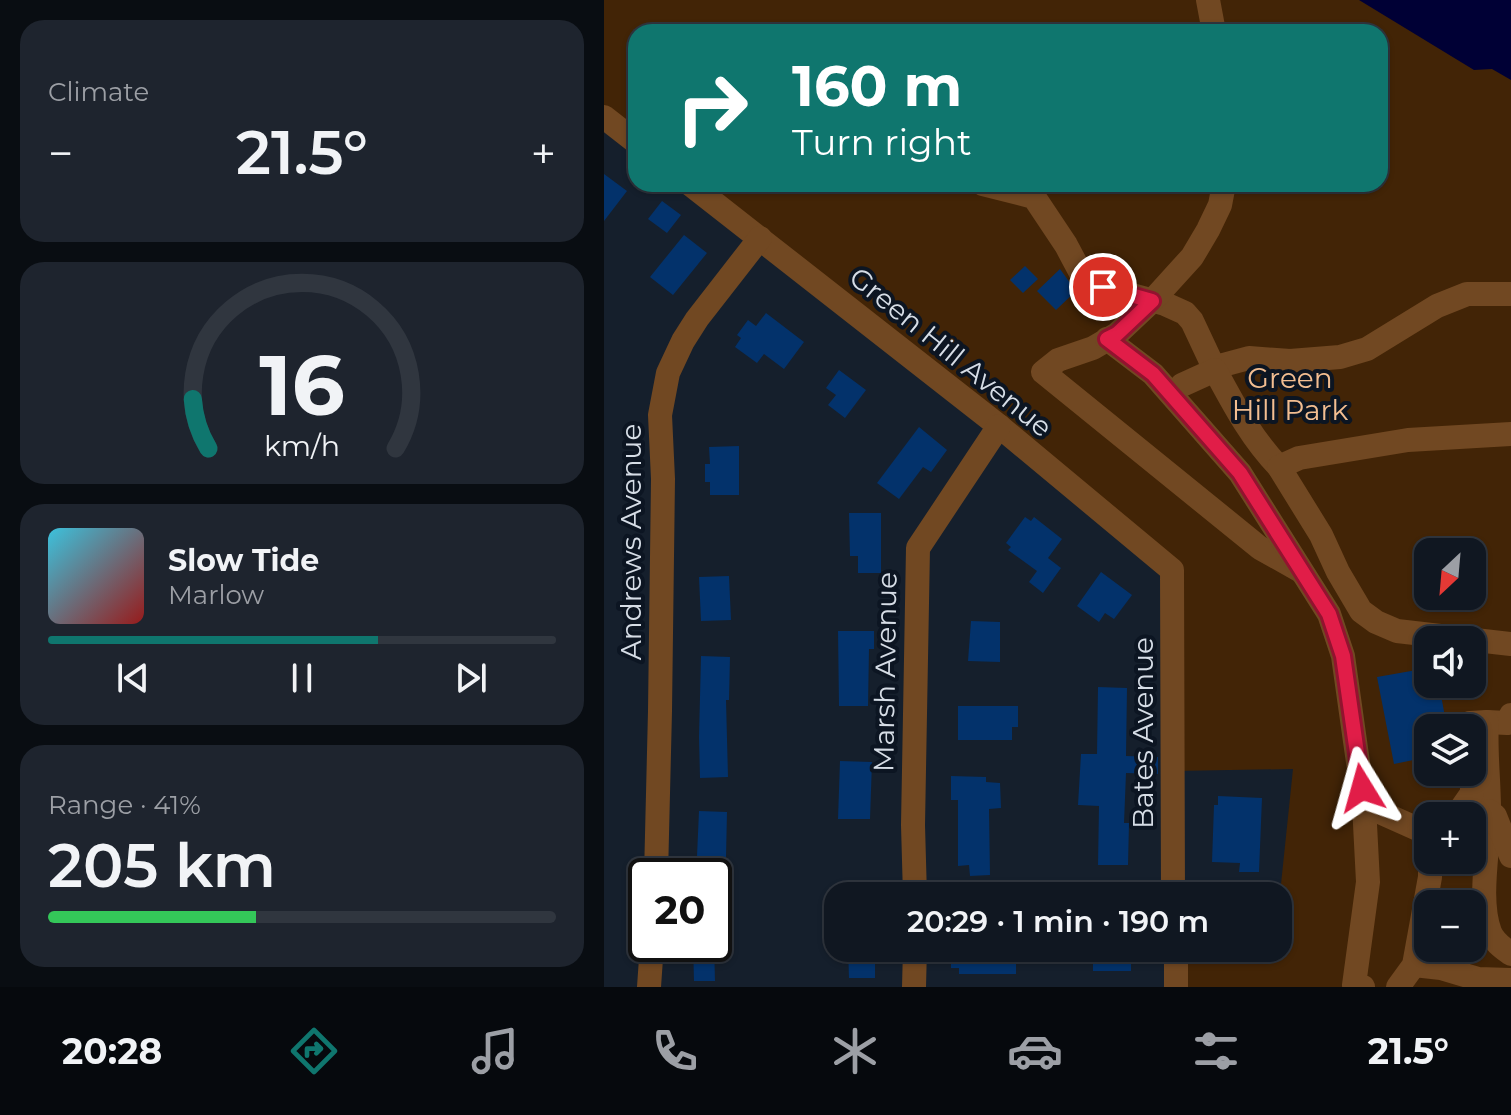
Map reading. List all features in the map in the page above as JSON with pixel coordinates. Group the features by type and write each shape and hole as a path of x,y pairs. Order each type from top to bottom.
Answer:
{"street":[{"path":"1208,0 1212,24"},
{"path":"604,117 628,136"},
{"name":"Green Hill Avenue","path":"700,192 999,426 1172,570"},
{"path":"1043,192 1084,279 1185,313 1192,321 1243,422 1279,467 1321,535 1361,611 1397,631 1511,644"},
{"path":"1222,192 1220,205 1192,257 1152,301 1117,334 1093,348 1058,360 1043,372 1260,548 1303,572"},
{"name":"Andrews Avenue","path":"656,858 662,526 660,415 668,373 683,341 760,238"},
{"path":"1182,385 1223,365 1249,358 1290,361 1340,357 1367,349 1437,306 1467,294 1511,294"},
{"path":"1107,339 1153,374 1240,473 1329,614 1343,656 1364,805 1368,882 1354,985 1363,987"},
{"name":"Marsh Avenue","path":"915,882 918,548 999,426"},
{"path":"1279,467 1299,458 1408,440 1511,434"},
{"name":"Bates Avenue","path":"1172,570 1173,882"},
{"path":"1486,724 1507,723 1511,715"},
{"path":"1486,765 1489,811 1486,914 1493,938 1511,954"},
{"path":"1364,805 1414,827"},
{"path":"1489,811 1495,816 1511,856"},
{"path":"1398,987 1414,965 1430,874"},
{"path":"649,987 651,962"},
{"path":"914,987 915,962"},
{"path":"1176,962 1176,987"},
{"path":"1414,965 1441,968 1478,979 1511,980"}],"green space":[{"name":"Green Hill Park","path":"604,0 1511,0 1511,987 1176,987 1176,962 1292,962 1292,882 1281,882 1293,769 1173,771 1172,570 700,192 1388,192 1388,24 628,24 628,136 604,117"}],"shaded area":[{"path":"1359,0 1511,0 1511,80 1492,69 1474,70"}],"building":[{"path":"604,174 627,191 604,221"},
{"path":"662,201 681,215 667,233 648,219"},
{"path":"684,235 707,253 673,295 650,277"},
{"path":"1025,266 1038,279 1023,293 1010,280"},
{"path":"1060,269 1076,291 1056,310 1037,291"},
{"path":"766,313 804,342 784,369 764,354 757,363 735,347 741,338 737,335 748,320 756,326"},
{"path":"839,370 866,390 845,418 828,405 836,395 826,388"},
{"path":"919,427 947,450 931,472 923,467 899,499 877,483"},
{"path":"739,446 739,495 710,495 710,482 705,482 705,464 710,464 709,447"},
{"path":"849,513 881,513 881,573 858,573 858,556 850,556"},
{"path":"1025,517 1031,521 1034,517 1062,539 1048,558 1061,568 1043,593 1029,582 1037,571 1008,550 1011,547 1006,543"},
{"path":"1101,572 1132,595 1114,619 1105,613 1099,622 1077,606"},
{"path":"729,576 731,620 701,621 699,577"},
{"path":"971,621 1000,622 1000,662 968,661"},
{"path":"838,631 874,631 874,649 869,649 868,706 839,706"},
{"path":"701,656 730,657 729,700 726,700 728,777 700,778"},
{"path":"1414,670 1414,698 1442,698 1444,714 1414,714 1414,760 1394,764 1377,677"},
{"path":"1098,687 1127,688 1126,756 1158,757 1158,774 1126,773 1124,823 1129,823 1128,865 1098,865 1099,806 1078,805 1081,754 1097,754"},
{"path":"958,706 1018,706 1018,727 1012,727 1012,740 958,740"},
{"path":"840,761 872,762 870,819 838,819"},
{"path":"951,776 986,777 986,782 1000,783 1001,808 989,809 990,875 970,876 969,865 958,866 958,800 951,800"},
{"path":"1218,796 1262,798 1259,872 1239,872 1240,863 1212,862 1214,805 1218,805"},
{"path":"699,811 727,812 726,857 697,856"},
{"path":"693,962 714,962 715,981 694,981"},
{"path":"848,962 875,962 875,978 849,978"},
{"path":"951,962 1016,962 1016,974 959,974 959,968 951,968"},
{"path":"1093,962 1131,962 1131,971 1093,971"}],"route":[{"path":"1103,287 1152,301 1117,334 1107,339 1153,374 1240,473 1329,614 1343,656 1362,788"}]}
